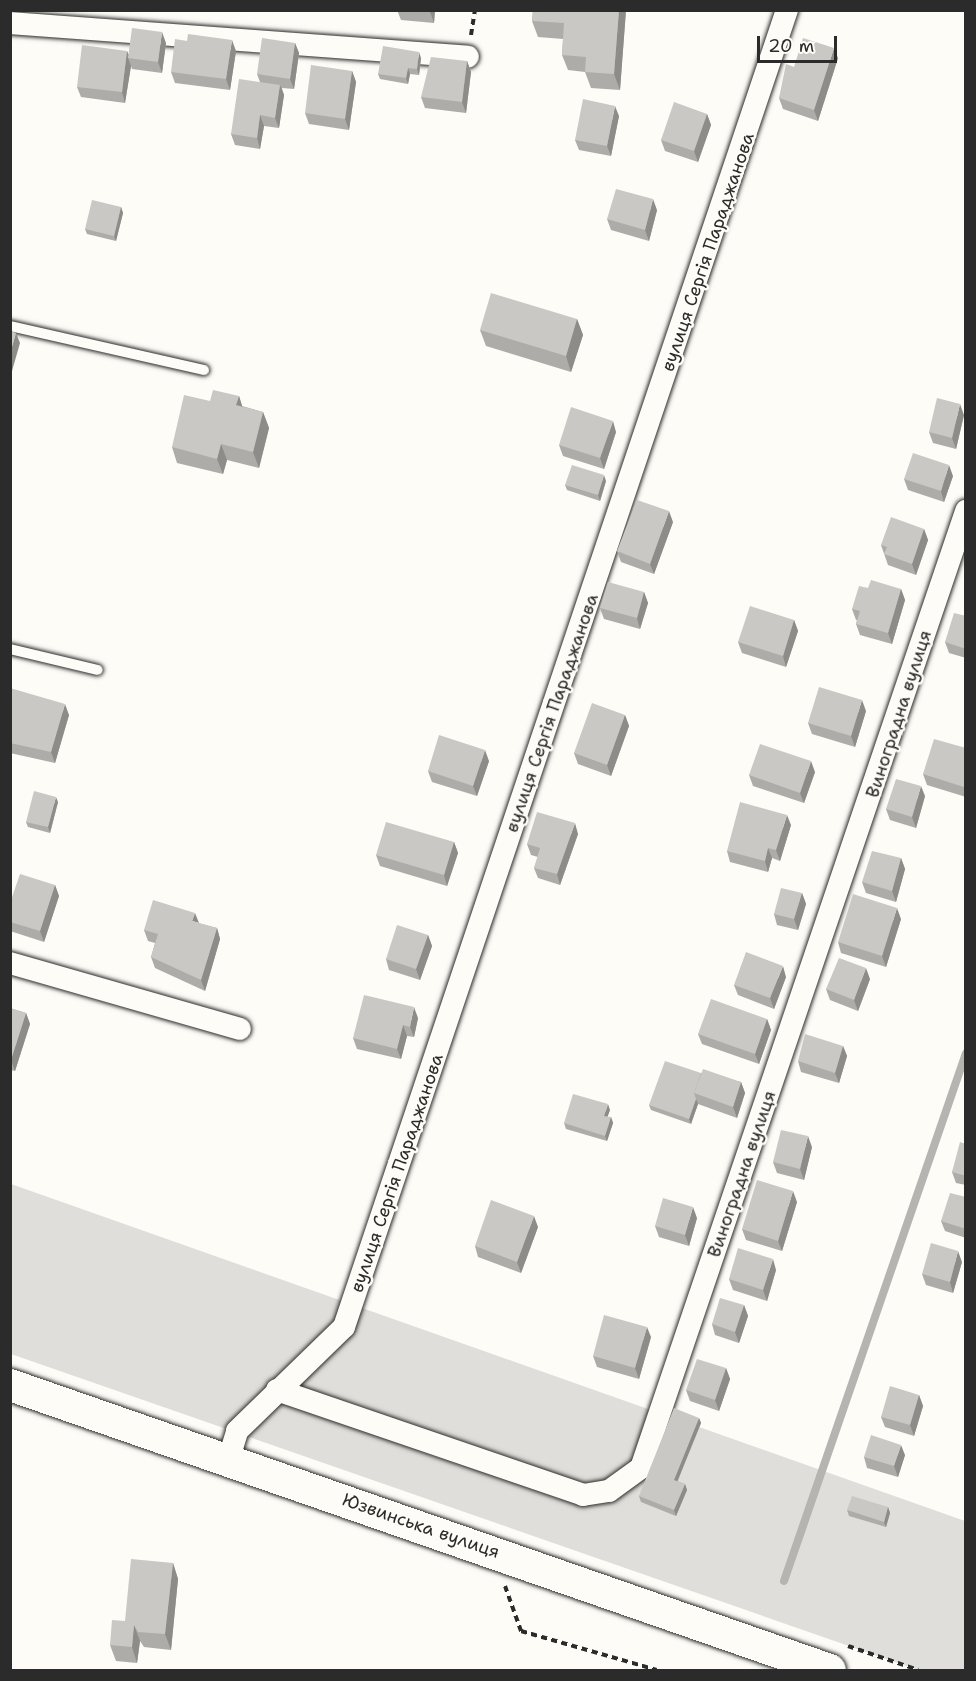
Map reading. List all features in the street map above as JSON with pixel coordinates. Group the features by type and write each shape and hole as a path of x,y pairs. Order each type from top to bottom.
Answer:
{"main road":[{"name":"Юзвинська вулиця","path":"10,1385 229,1458 830,1671"}],"street":[{"name":"вулиця Сергія Параджанова","path":"229,1458 237,1431 344,1327 787,10"},
{"path":"10,23 468,57"},
{"name":"Виноградна вулиця","path":"277,1390 583,1495 609,1491 641,1468 966,511"},
{"path":"10,963 240,1029"}],"lane":[{"path":"10,326 204,370"},
{"path":"10,649 98,670"}],"path":[{"path":"514,1559 503,1592 521,1631 657,1671"}],"shaded area":[{"path":"11,1184 965,1521 965,1670 918,1670 11,1354"}],"building":[{"path":"533,10 619,10 614,74 585,72 586,57 562,55 564,23 532,21"},
{"path":"132,28 162,32 158,62 128,58"},
{"path":"188,34 232,40 226,79 171,72 175,39 187,41"},
{"path":"262,38 295,43 290,79 257,74"},
{"path":"803,38 834,48 814,110 779,98 786,64 794,67"},
{"path":"82,45 127,51 122,92 77,87"},
{"path":"383,46 419,52 417,69 408,68 406,78 378,74"},
{"path":"431,57 467,61 462,102 421,97"},
{"path":"311,65 352,71 345,119 305,113"},
{"path":"239,79 280,85 275,118 260,115 257,138 231,134"},
{"path":"583,99 615,106 607,146 575,140"},
{"path":"674,102 707,114 694,151 661,140"},
{"path":"616,189 653,199 645,230 607,219"},
{"path":"92,200 121,207 114,236 85,229"},
{"path":"491,293 577,319 566,356 480,330"},
{"path":"10,331 16,333 10,353"},
{"path":"213,390 239,396 236,405 263,412 253,452 221,444 217,459 172,447 184,395 210,401"},
{"path":"937,398 960,404 952,438 929,432"},
{"path":"571,407 613,421 600,458 559,445"},
{"path":"913,453 949,465 941,491 904,479"},
{"path":"572,465 604,475 598,495 565,485"},
{"path":"637,500 669,511 650,564 617,551"},
{"path":"891,517 924,529 912,564 884,554 887,547 881,545"},
{"path":"871,580 901,589 888,633 856,624 860,611 852,609 859,586 868,588"},
{"path":"608,582 644,592 637,618 600,608"},
{"path":"750,606 794,620 783,656 738,642"},
{"path":"954,613 966,616 966,649 945,642"},
{"path":"819,687 862,700 851,736 808,723"},
{"path":"10,688 65,704 51,752 10,743"},
{"path":"592,703 625,715 607,765 574,753"},
{"path":"439,735 485,750 473,786 428,771"},
{"path":"934,739 966,748 964,787 923,774"},
{"path":"760,744 811,761 800,793 749,775"},
{"path":"896,779 921,786 912,817 886,809"},
{"path":"34,791 56,797 48,827 26,822"},
{"path":"740,802 787,815 776,850 768,848 765,861 727,851"},
{"path":"537,812 575,823 557,874 534,868 540,848 527,844"},
{"path":"386,822 454,842 444,875 376,855"},
{"path":"872,851 901,858 892,891 862,882"},
{"path":"20,874 55,885 40,931 10,922 10,903"},
{"path":"781,888 802,893 794,919 774,914"},
{"path":"853,894 897,908 882,956 838,942"},
{"path":"153,900 195,913 192,921 217,928 201,980 151,957 158,934 144,930"},
{"path":"397,925 428,935 416,969 386,959"},
{"path":"746,952 783,966 770,998 734,985"},
{"path":"839,958 866,968 854,1000 826,989"},
{"path":"364,995 414,1007 410,1027 403,1025 397,1049 353,1038"},
{"path":"711,999 767,1019 755,1054 698,1034"},
{"path":"10,1008 26,1013 11,1060 10,1060"},
{"path":"805,1034 843,1046 835,1073 798,1061"},
{"path":"665,1061 701,1073 689,1119 649,1105"},
{"path":"703,1069 741,1082 733,1107 694,1093"},
{"path":"573,1094 608,1104 604,1116 611,1117 605,1136 564,1123"},
{"path":"781,1130 808,1136 800,1169 773,1162"},
{"path":"960,1142 966,1144 966,1176 952,1172"},
{"path":"757,1180 793,1191 778,1241 742,1229"},
{"path":"950,1193 966,1197 966,1229 941,1221"},
{"path":"663,1198 693,1207 685,1235 655,1226"},
{"path":"491,1200 534,1216 517,1262 475,1246"},
{"path":"931,1243 958,1251 950,1282 922,1274"},
{"path":"738,1248 773,1259 763,1290 729,1279"},
{"path":"720,1298 744,1305 735,1332 712,1324"},
{"path":"604,1315 647,1327 635,1368 593,1356"},
{"path":"697,1359 726,1368 715,1400 686,1390"},
{"path":"890,1386 919,1395 910,1425 881,1417"},
{"path":"674,1408 699,1418 674,1480 685,1484 674,1510 639,1496"},
{"path":"871,1435 901,1445 894,1466 864,1457"},
{"path":"852,1496 888,1507 884,1522 847,1510"},
{"path":"131,1559 173,1563 165,1634 138,1632 134,1625 132,1647 110,1645 112,1620 125,1621"}],"waterway":[{"path":"784,1581 966,1053"}]}
